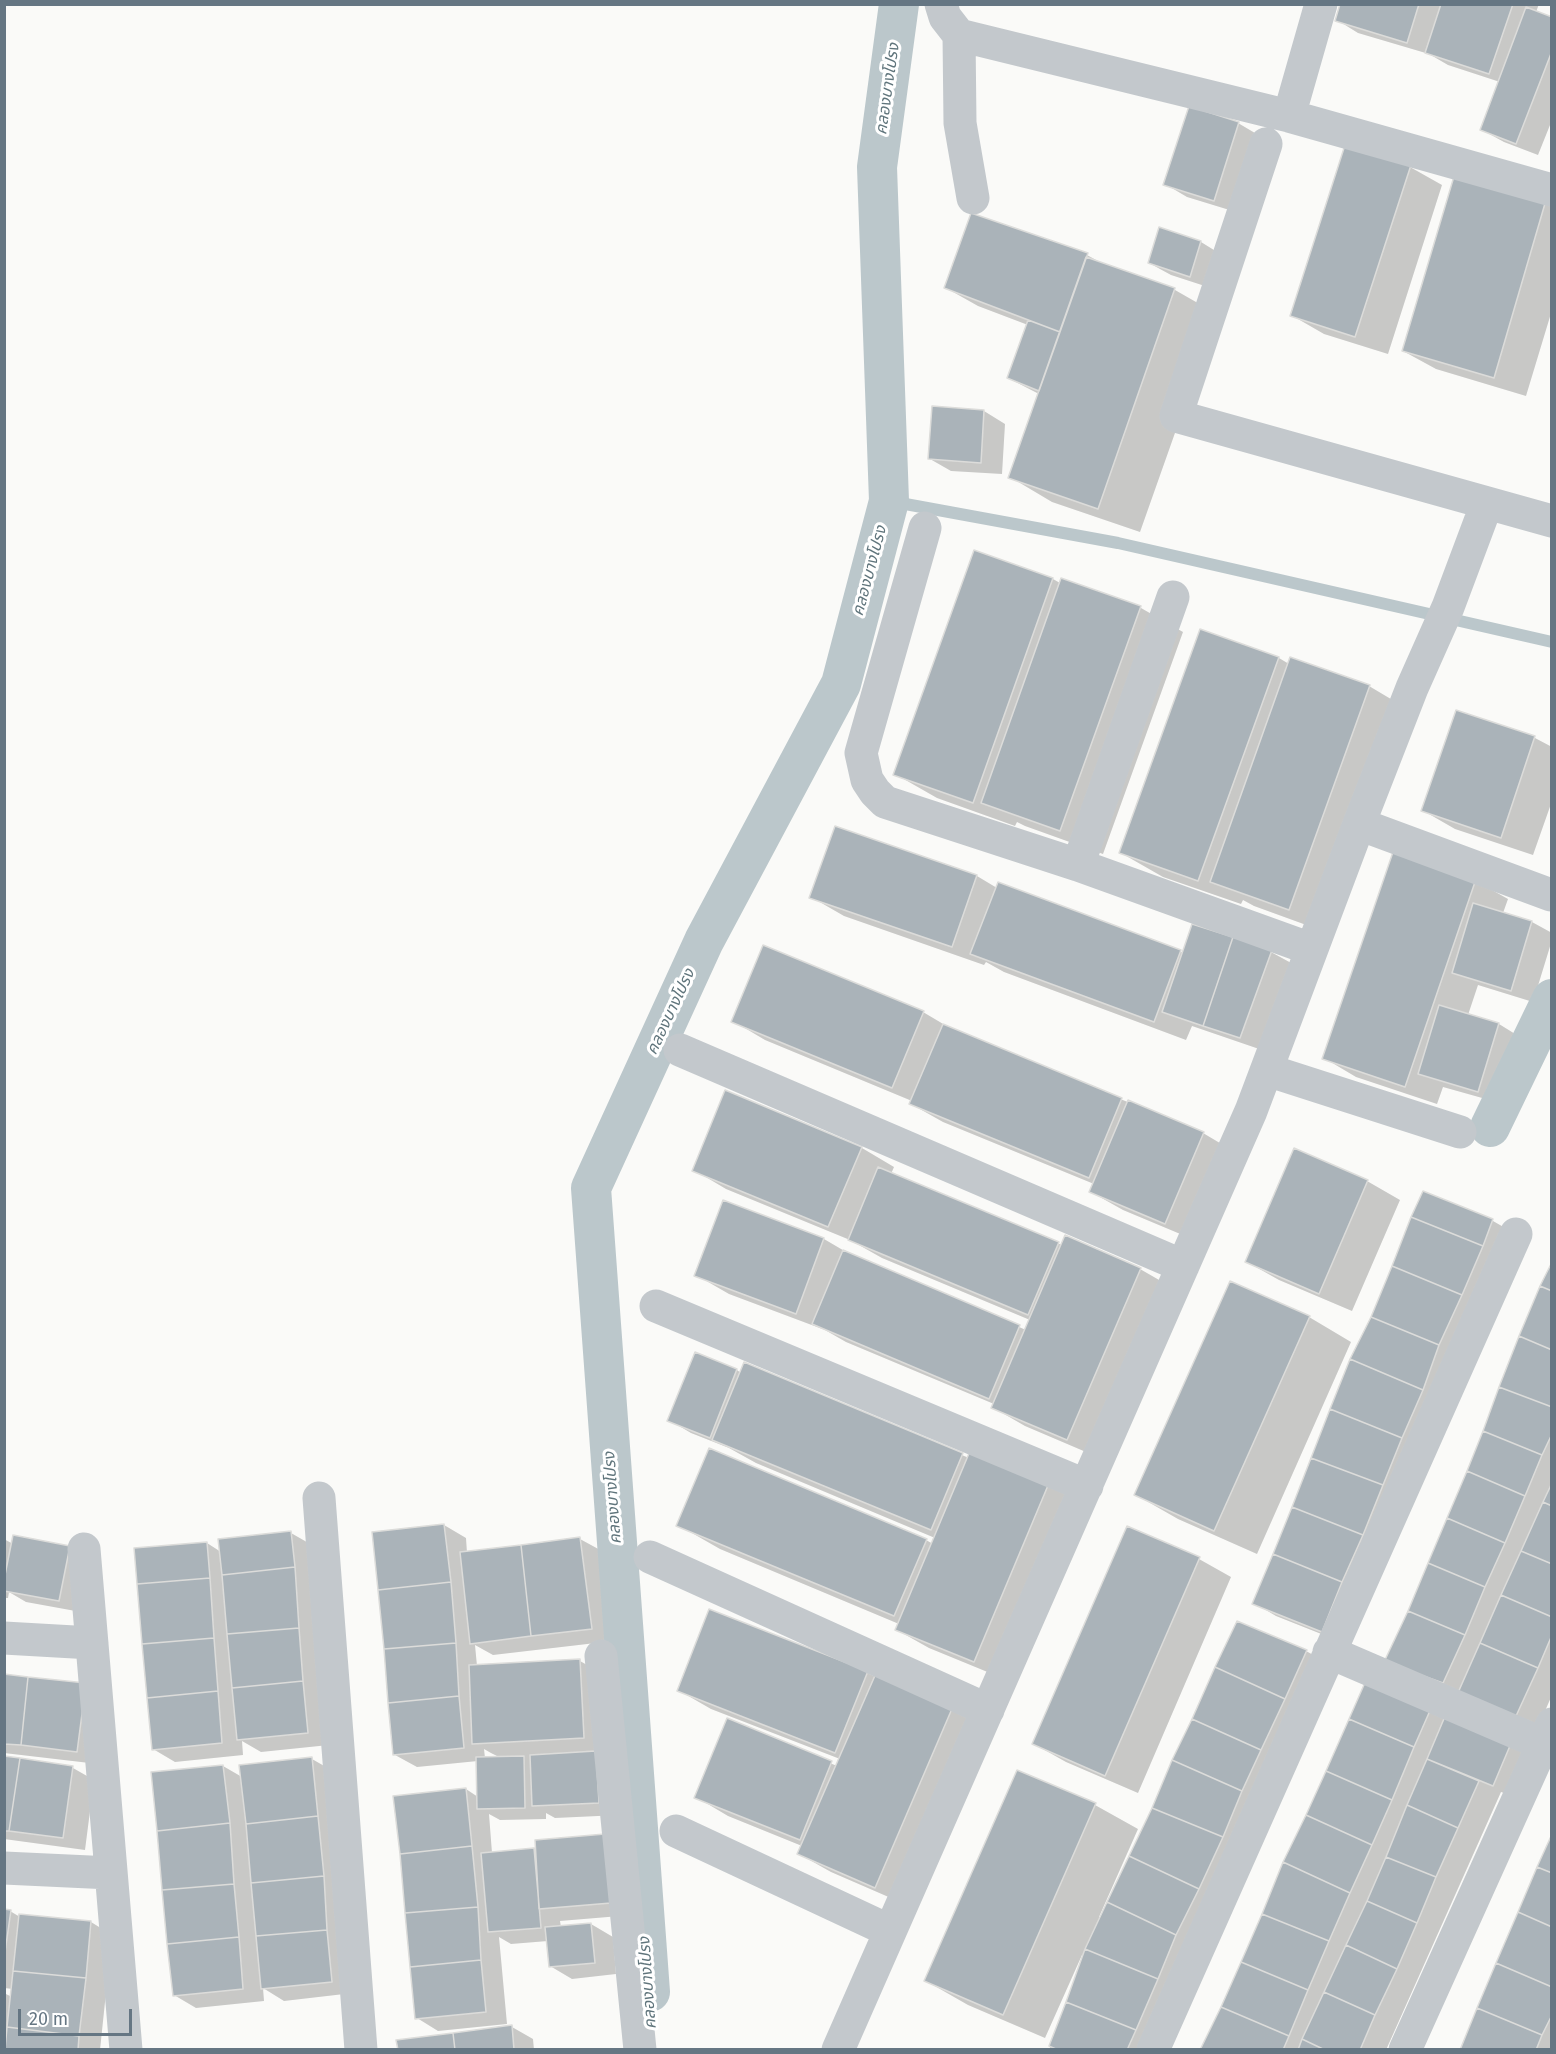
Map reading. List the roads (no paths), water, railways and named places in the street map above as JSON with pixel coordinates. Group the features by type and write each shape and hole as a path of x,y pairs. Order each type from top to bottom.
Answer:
{"street":[{"path":"940,4 945,17 959,35 960,123 973,198"},
{"path":"1289,116 1321,4"},
{"path":"959,35 1289,116 1551,190"},
{"path":"1266,144 1176,416 1551,521"},
{"path":"838,2049 1251,1111 1359,824 1412,688 1448,607 1487,503"},
{"path":"925,528 861,753 867,780 874,792 885,802 1078,865 1311,949"},
{"path":"1078,865 1173,597"},
{"path":"1359,824 1551,895"},
{"path":"680,1050 1183,1266"},
{"path":"1267,1070 1460,1132"},
{"path":"1153,2049 1516,1234"},
{"path":"656,1306 1087,1486"},
{"path":"319,1498 361,2049"},
{"path":"84,1549 126,2049"},
{"path":"650,1557 988,1710"},
{"path":"4,1638 92,1643"},
{"path":"1329,1652 1547,1734 1405,2049"},
{"path":"601,1656 640,2049"},
{"path":"676,1831 890,1931"},
{"path":"4,1868 111,1873"}],"waterway":[{"name":"คลองบางโปรง","path":"650,1992 591,1188 704,941 841,684 889,501 877,167 899,4"},
{"path":"889,501 1118,543 1552,642"},
{"path":"1490,1127 1552,999"}]}
